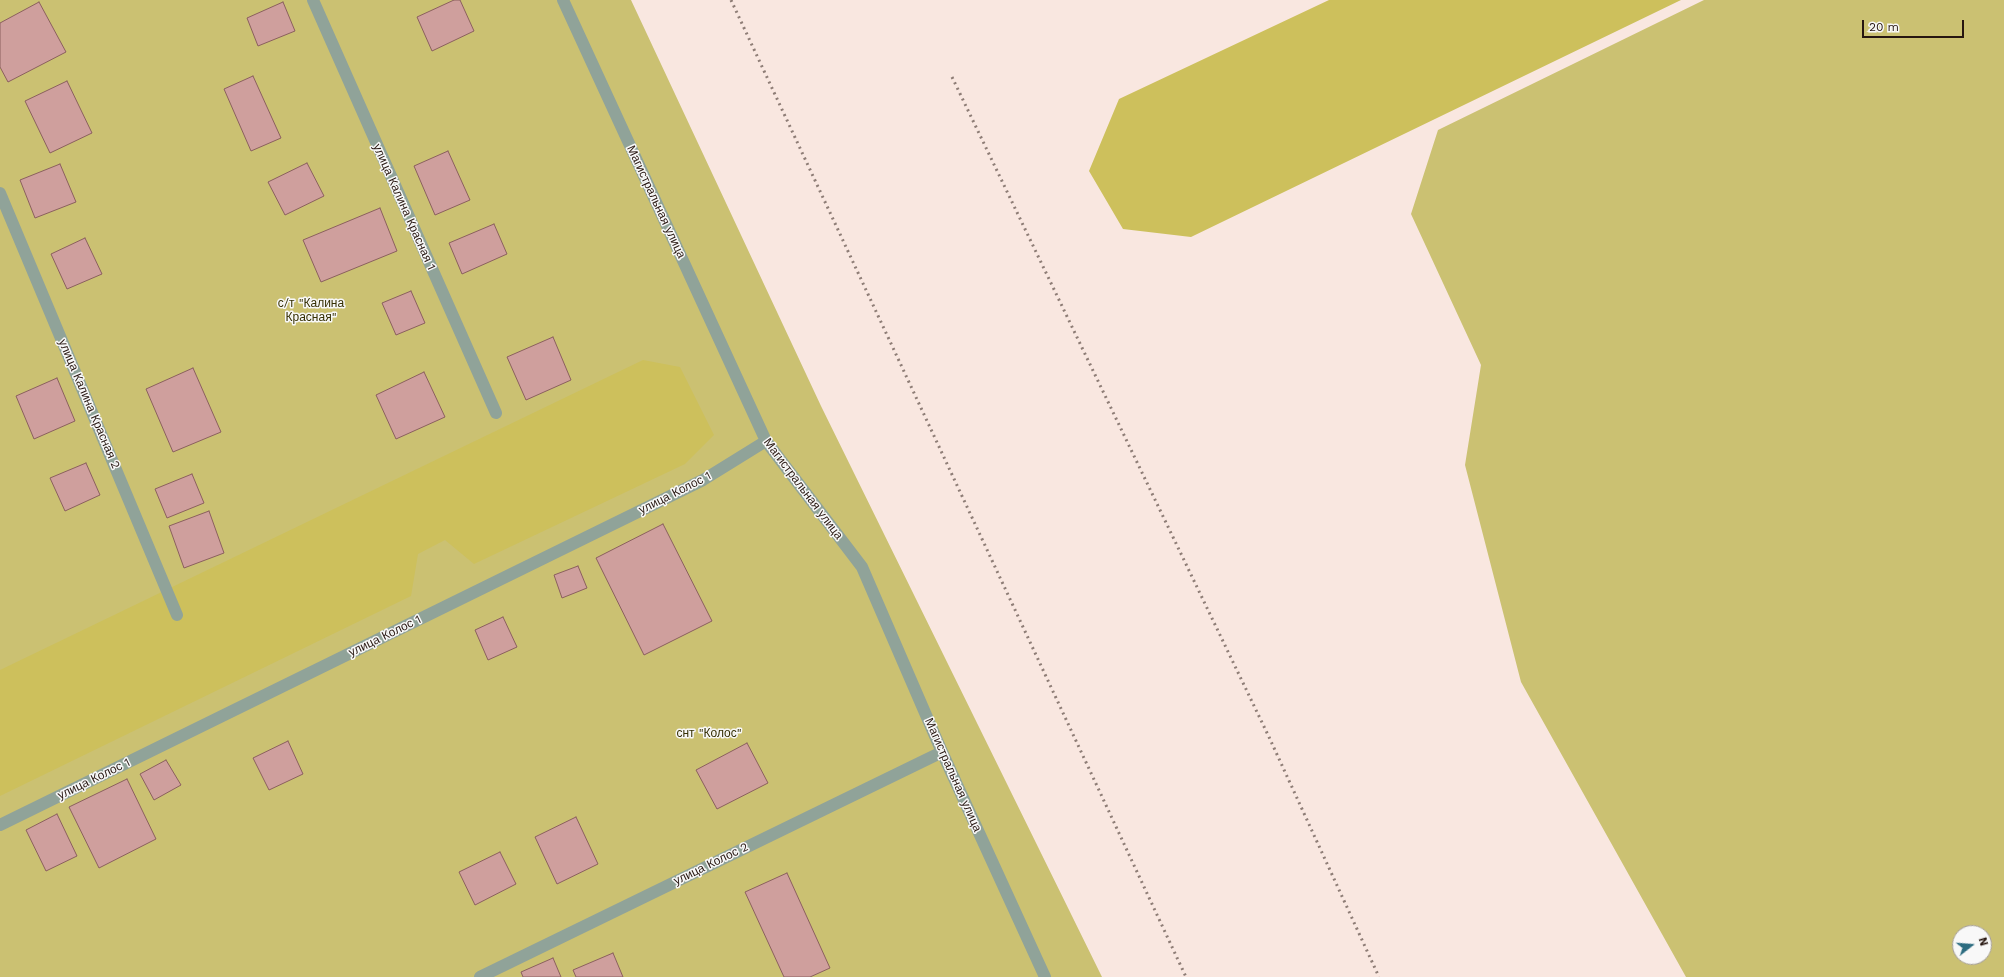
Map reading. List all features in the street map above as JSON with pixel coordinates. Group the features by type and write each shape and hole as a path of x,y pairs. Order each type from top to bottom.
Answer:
{"street":[{"name":"улица Калина Красная 1","path":"313,0 496,413"},
{"name":"Магистральная улица","path":"564,0 766,441 862,567 942,752 1045,977"},
{"name":"улица Калина Красная 2","path":"0,192 177,615"},
{"name":"улица Колос 1","path":"0,825 703,480 766,441"},
{"name":"улица Колос 2","path":"480,977 942,752"}],"green space":[{"path":"0,0 631,0 821,406 1102,977 0,977"},
{"path":"1704,0 2004,0 2004,977 1686,977 1521,682 1465,465 1481,365 1411,214 1438,130"}],"shaded area":[{"path":"1329,0 1681,0 1191,237 1123,229 1089,171 1119,99"},
{"path":"643,360 680,367 714,435 685,464 474,564 445,540 418,554 411,596 0,796 0,670"}],"building":[{"path":"454,0 460,0 474,31 432,51 417,17"},
{"path":"39,2 66,52 8,82 0,67 0,23"},
{"path":"283,2 295,31 258,46 247,18"},
{"path":"253,76 281,138 251,151 224,89"},
{"path":"67,81 92,133 50,153 25,101"},
{"path":"448,151 470,200 435,215 414,166"},
{"path":"307,163 324,196 285,215 268,182"},
{"path":"60,164 76,202 35,218 20,180"},
{"path":"380,208 397,251 321,282 303,240"},
{"path":"494,224 507,254 462,274 449,243"},
{"path":"85,238 102,274 67,289 51,254"},
{"path":"411,291 425,323 396,335 382,303"},
{"path":"553,337 571,380 526,400 507,357"},
{"path":"193,368 221,432 173,452 146,389"},
{"path":"424,372 445,417 396,439 376,395"},
{"path":"57,378 75,421 34,439 16,396"},
{"path":"86,463 100,495 65,511 50,478"},
{"path":"192,474 204,503 167,518 155,489"},
{"path":"209,511 224,553 184,568 169,526"},
{"path":"663,524 712,621 644,655 596,558"},
{"path":"578,566 587,588 562,598 554,575"},
{"path":"503,617 517,647 488,660 475,630"},
{"path":"288,741 303,774 269,790 253,758"},
{"path":"747,743 768,783 717,809 696,770"},
{"path":"166,760 181,785 154,800 140,774"},
{"path":"127,779 156,839 99,868 69,807"},
{"path":"57,814 77,856 46,871 26,830"},
{"path":"576,817 598,864 557,884 535,837"},
{"path":"500,852 516,884 475,905 459,872"},
{"path":"787,873 830,968 810,977 784,977 745,892"},
{"path":"613,953 623,977 576,977 573,970"},
{"path":"553,958 561,977 523,977 521,972"}],"railway":[{"path":"731,0 1186,977"},
{"path":"952,77 1269,737 1379,977"}],"park label":[{"name":"с/т \"Калина Красная\"","path":"311,310"},
{"name":"снт \"Колос\"","path":"709,733"}]}
